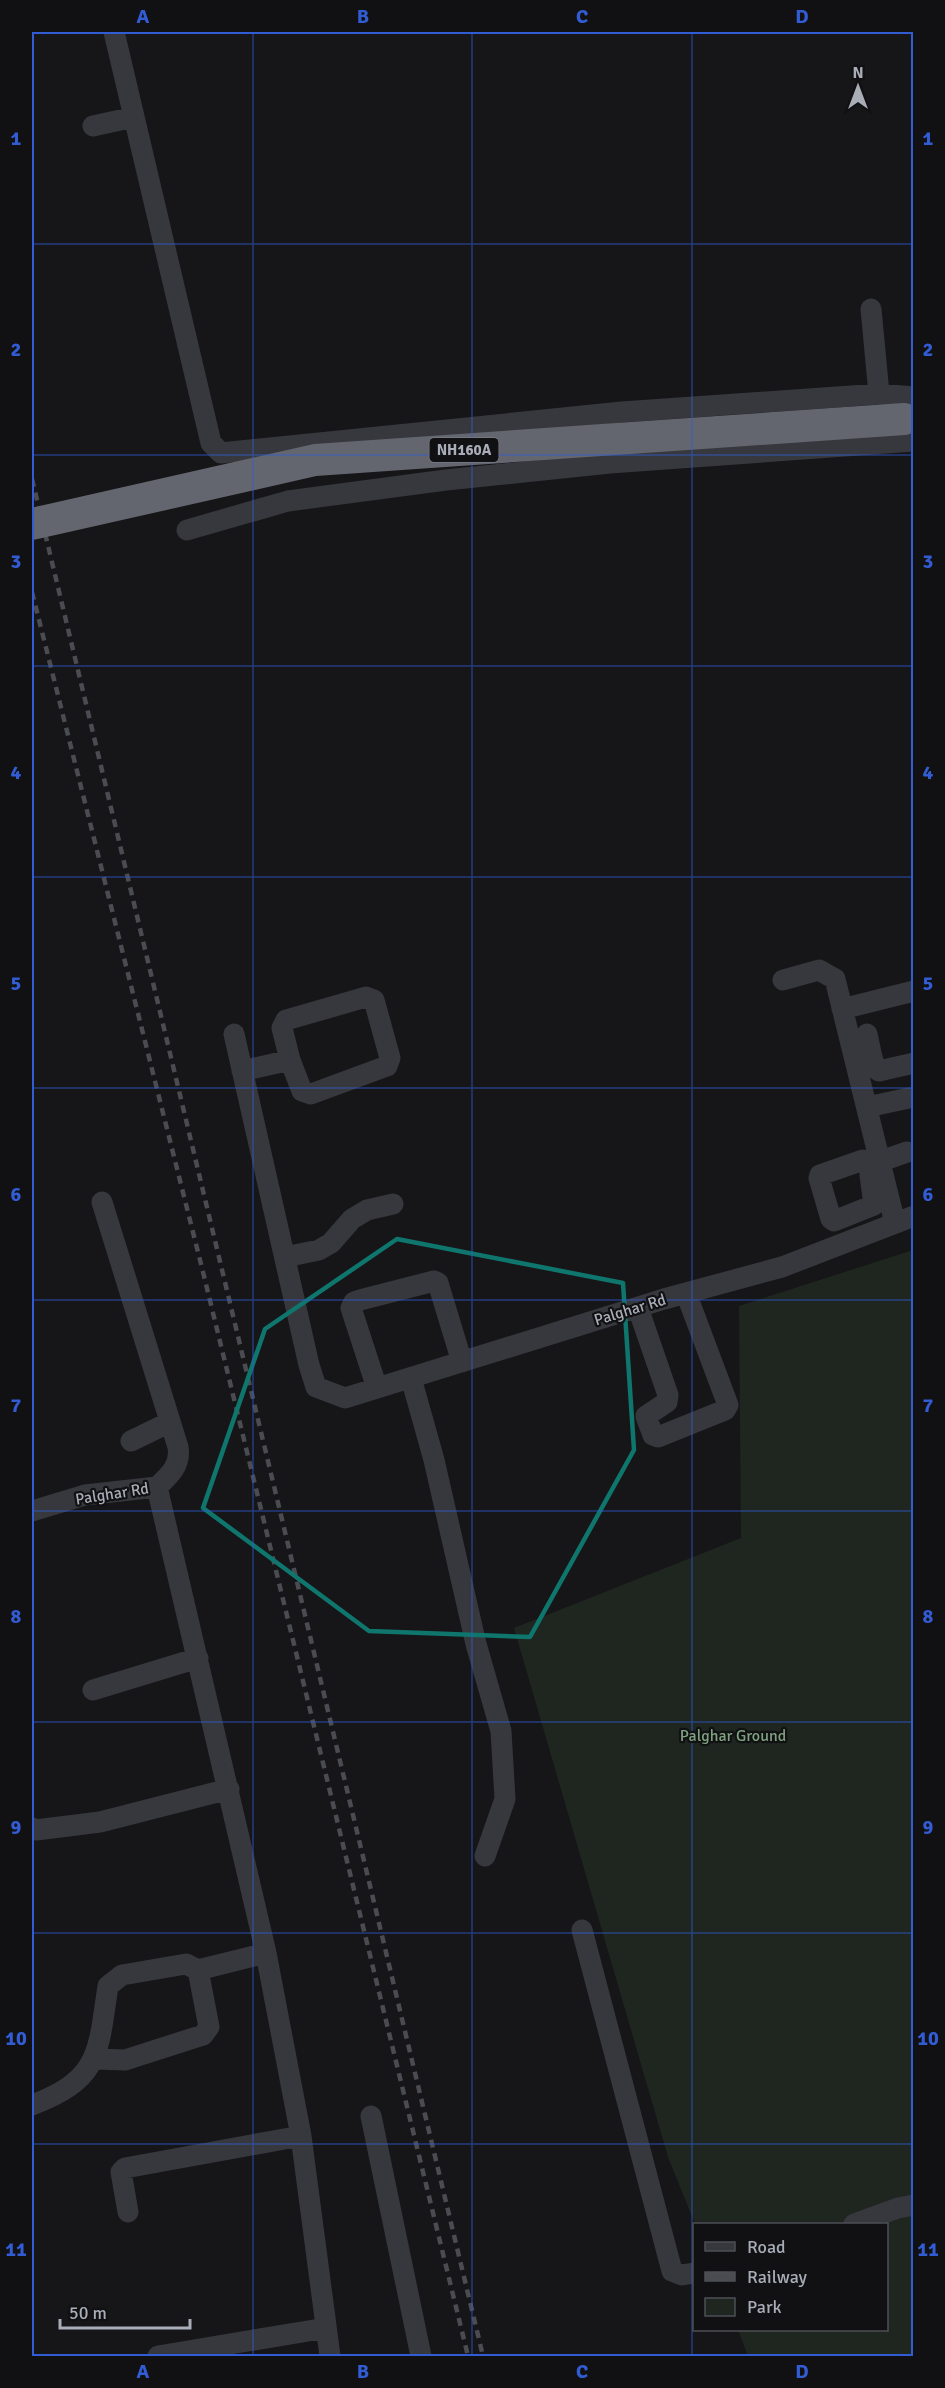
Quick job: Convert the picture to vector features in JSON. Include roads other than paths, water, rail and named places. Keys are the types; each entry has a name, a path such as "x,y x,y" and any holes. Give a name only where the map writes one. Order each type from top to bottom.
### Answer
{"highway":[{"name":"NH160A","path":"32,524 315,460 910,419"}],"street":[{"path":"114,32 211,442 221,453 622,412 879,394 910,419"},
{"path":"93,126 134,117"},
{"path":"871,309 879,394"},
{"path":"187,530 288,501 446,480 610,463 910,419"},
{"path":"783,980 819,970 828,973 835,979 842,1008 875,1068 879,1071 914,1063"},
{"path":"842,1008 914,991"},
{"path":"366,997 374,1000 390,1058 387,1066 311,1094 302,1091 290,1060 282,1028 286,1020 366,997"},
{"path":"234,1034 285,1257 319,1250 331,1243 352,1219 367,1210 393,1204"},
{"path":"864,1048 867,1107 874,1164 904,1220"},
{"path":"242,1071 290,1060"},
{"path":"867,1107 909,1098"},
{"path":"874,1164 907,1152"},
{"path":"102,1202 179,1455 174,1470 157,1487 266,1953 301,2136 330,2356"},
{"name":"Palghar Rd","path":"285,1257 316,1387 345,1398 686,1293 782,1267 904,1220"},
{"path":"377,1388 351,1308 354,1302 360,1300 434,1281 438,1283 462,1362"},
{"path":"638,1308 668,1395 667,1402 646,1416 653,1435 658,1437 725,1410 728,1404 686,1293"},
{"path":"411,1378 434,1460 476,1644 501,1731 505,1799 485,1856"},
{"path":"131,1441 170,1422"},
{"name":"Palghar Rd","path":"32,1511 85,1495 157,1487"},
{"path":"93,1690 198,1658"},
{"path":"32,1828 36,1830 100,1822 229,1789"},
{"path":"582,1930 672,2271 682,2275 693,2272"},
{"path":"32,2105 73,2084 91,2067 95,2059 108,1986 122,1975 186,1964 198,1970 266,1953"},
{"path":"95,2059 125,2060 203,2036 209,2027 198,1970"},
{"path":"371,2116 421,2356"},
{"path":"128,2212 121,2172 125,2168 301,2136"},
{"path":"857,2223 914,2205"},
{"path":"158,2356 326,2328"}],"railway":[{"path":"32,479 483,2356"},
{"path":"32,592 203,1272 468,2356"}],"park label":[{"name":"Palghar Ground","path":"733,1736"}]}
